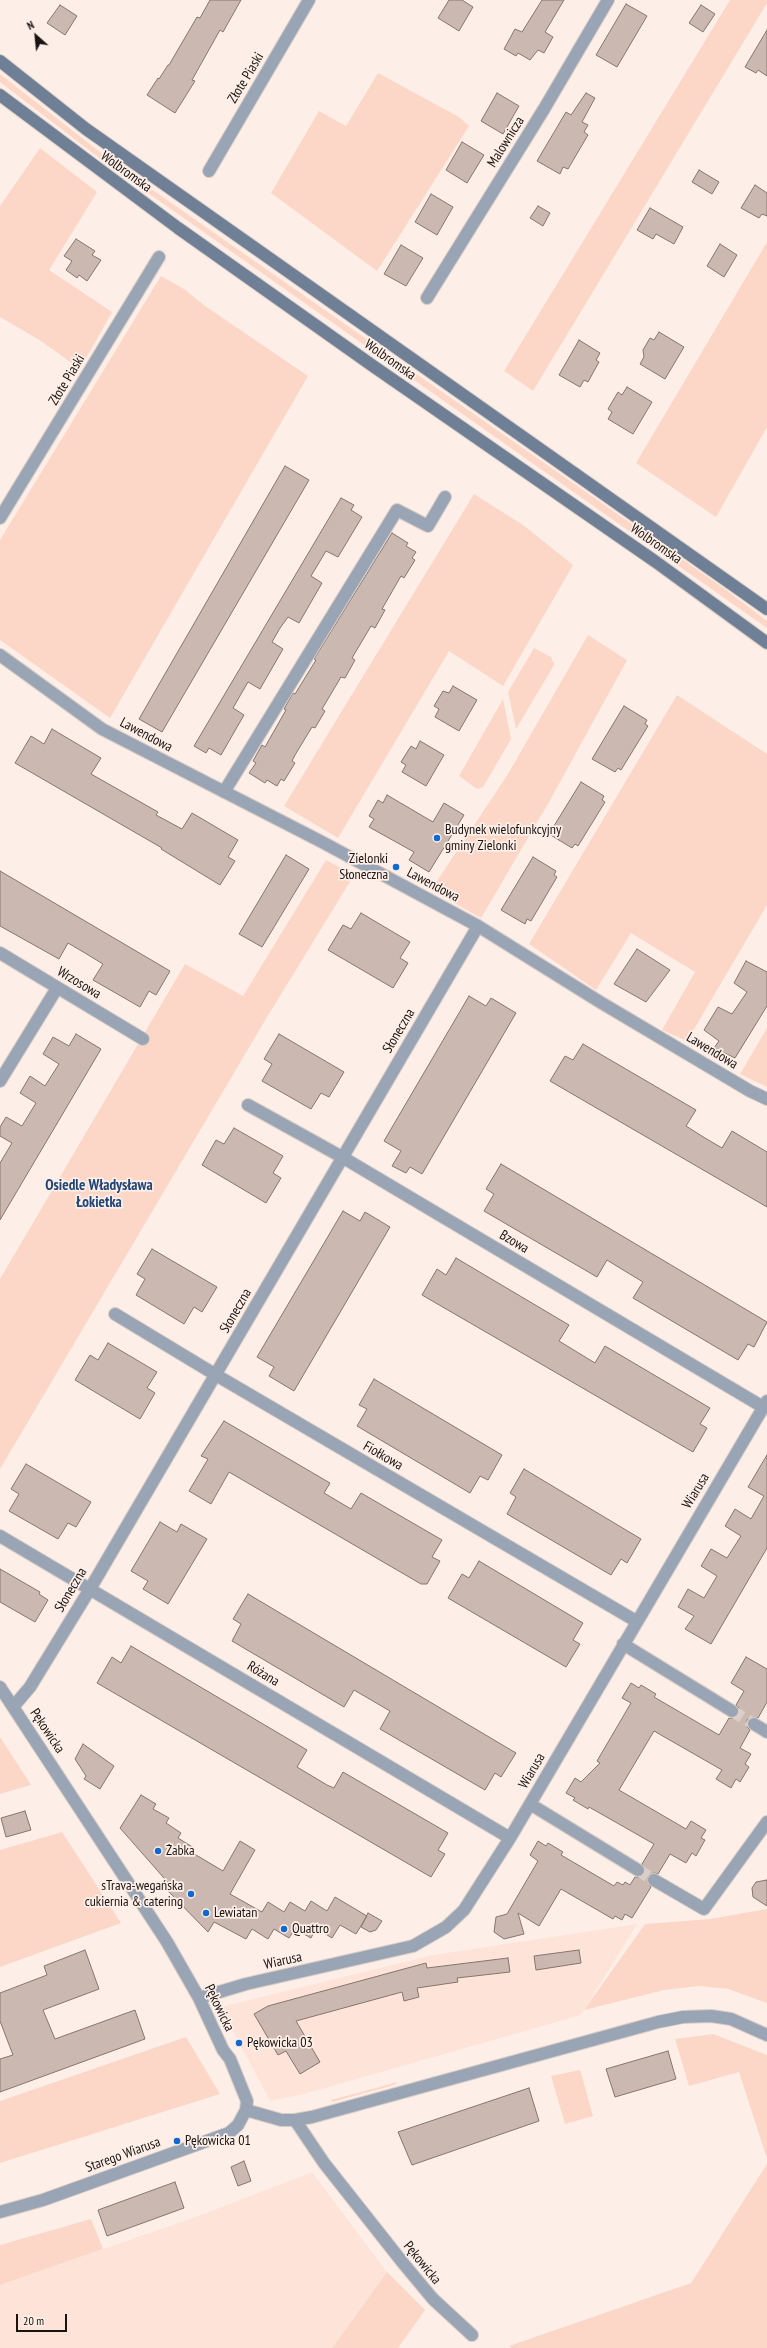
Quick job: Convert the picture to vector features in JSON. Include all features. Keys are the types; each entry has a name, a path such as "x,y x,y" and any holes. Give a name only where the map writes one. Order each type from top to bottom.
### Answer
{"main road":[{"name":"Wolbromska","path":"0,61 86,129 767,609"},
{"name":"Wolbromska","path":"0,95 184,233 656,562 767,643"}],"street":[{"name":"Złote Piaski","path":"208,170 309,0"},
{"name":"Malownicza","path":"427,298 544,109 608,0"},
{"name":"Złote Piaski","path":"0,518 159,258"},
{"path":"224,792 397,510 428,526 445,497"},
{"name":"Lawendowa","path":"0,655 102,729 322,842 478,926 600,1002 750,1091 767,1099"},
{"name":"Słoneczna","path":"13,1707 30,1687 90,1589 478,926"},
{"name":"Wrzosowa","path":"0,954 143,1039"},
{"path":"0,1081 58,988"},
{"name":"Bzowa","path":"248,1105 342,1157 765,1404"},
{"name":"Fiołkowa","path":"115,1314 216,1375 636,1621"},
{"name":"Wiarusa","path":"199,1998 246,1984 400,1950 424,1941 446,1927 464,1910 510,1838 636,1621 765,1404"},
{"name":"Różana","path":"0,1536 510,1838"},
{"path":"623,1644 732,1711"},
{"name":"Pękowicka","path":"0,1687 143,1904 199,1998 223,2050 230,2059 245,2090 248,2101 246,2110"},
{"path":"754,1724 767,1732"},
{"path":"530,1804 638,1870"},
{"path":"654,1880 704,1909 767,1822"},
{"path":"246,2110 281,2120 295,2120 683,2016 710,2016 731,2019 767,2035"},
{"name":"Starego Wiarusa","path":"0,2212 43,2200 229,2133 238,2125 246,2110"},
{"name":"Pękowicka","path":"295,2120 324,2164 403,2264 433,2299 472,2335"}],"shaded area":[{"path":"730,0 767,0 767,3 533,391 504,371"},
{"path":"378,73 459,117 469,126 377,271 271,193 319,111 346,126"},
{"path":"0,74 114,163 722,587 767,621 767,628 111,167 0,82"},
{"path":"40,148 97,192 49,270 112,312 80,369 41,341 0,317 0,206"},
{"path":"767,242 767,427 716,517 636,463"},
{"path":"161,276 184,289 205,306 308,376 110,718 0,640 0,540"},
{"path":"474,494 523,525 573,565 503,686 449,651 338,838 284,806"},
{"path":"588,635 627,660 549,802 481,918 431,890 508,774"},
{"path":"534,648 551,657 554,665 516,729 508,692"},
{"path":"677,695 767,754 767,905 687,1041 662,1030 695,972 631,933 596,990 529,944"},
{"path":"503,699 511,739 483,787 477,789 459,776"},
{"path":"326,860 354,875 264,1022 0,1469 0,1279 185,964 243,996"},
{"path":"767,1028 767,1087 740,1074"},
{"path":"0,1737 31,1785 0,1794"},
{"path":"62,1832 121,1923 0,1967 0,1850"},
{"path":"767,1909 767,2003 728,1989 699,1986 664,1990 584,2010 645,1924 710,1919"},
{"path":"637,1924 581,2015 304,2094 270,2101 220,2007 433,1955"},
{"path":"713,2034 767,2055 767,2159 739,2072 689,2086 675,2039"},
{"path":"186,2037 220,2094 0,2163 0,2101"},
{"path":"580,2070 593,2116 565,2124 551,2076"},
{"path":"398,2082 394,2085 332,2102 331,2100"},
{"path":"767,2164 767,2348 511,2348 509,2346 691,2283"},
{"path":"312,2172 387,2272 332,2348 0,2348 0,2285 201,2215"},
{"path":"91,2219 103,2249 0,2285 0,2245"},
{"path":"387,2272 425,2310 398,2348 332,2348"}],"building":[{"path":"210,0 241,0 223,32 220,30 192,80 195,81 175,113 147,95 169,65 197,17 200,18"},
{"path":"449,0 462,0 473,7 459,31 438,18"},
{"path":"542,0 564,0 545,32 553,37 544,53 538,50 530,60 518,53 516,56 504,49 515,29 522,32"},
{"path":"626,4 647,16 617,67 596,55"},
{"path":"60,5 77,16 65,35 47,23"},
{"path":"701,5 715,14 703,32 689,23"},
{"path":"767,30 767,76 758,70 756,73 745,67"},
{"path":"497,93 519,106 503,134 481,121"},
{"path":"586,93 595,98 582,122 588,125 584,132 588,135 568,169 563,167 560,174 537,161 566,112 571,115"},
{"path":"462,142 484,155 467,183 446,170"},
{"path":"699,170 719,182 712,194 692,182"},
{"path":"755,185 767,193 767,216 762,214 759,218 741,208"},
{"path":"431,194 453,207 437,235 415,222"},
{"path":"538,206 550,213 543,226 530,218"},
{"path":"650,208 683,227 674,244 656,234 653,239 637,230"},
{"path":"76,239 95,251 92,255 101,260 87,281 79,275 77,278 66,270 72,261 64,256"},
{"path":"720,244 737,255 724,277 707,266"},
{"path":"401,245 423,258 406,286 384,274"},
{"path":"659,332 684,347 665,379 640,364 644,357 643,350 650,338 654,340"},
{"path":"579,340 600,353 596,360 599,362 588,382 584,380 580,387 559,375"},
{"path":"627,387 652,402 633,434 608,419 612,412 608,409 618,392 622,395"},
{"path":"285,466 309,480 162,732 139,719"},
{"path":"341,498 354,505 351,510 362,517 338,557 326,551 311,576 322,583 299,623 288,617 280,628 272,642 283,649 260,689 248,682 233,708 244,715 221,755 209,748 206,753 194,746"},
{"path":"392,533 408,543 406,546 416,552 412,558 415,560 404,578 401,576 382,609 385,610 375,628 371,626 352,658 355,660 345,678 341,677 322,709 325,711 315,728 312,727 295,755 292,761 295,763 284,781 281,779 277,786 267,780 265,783 249,773 256,763 253,761 262,745 265,747 286,710 284,709 293,693 295,694 316,660 314,659"},
{"path":"453,686 477,700 459,731 435,717 439,709 434,706 443,691 449,693"},
{"path":"624,706 647,720 645,724 648,726 621,770 618,768 615,772 592,759"},
{"path":"52,729 101,758 91,774 158,812 156,815 182,829 192,813 238,840 228,857 235,861 220,885 161,849 162,848 15,763 31,736 44,744"},
{"path":"420,741 444,755 426,786 402,772 406,765 401,762 411,746 416,749"},
{"path":"581,782 604,796 602,800 605,802 578,846 575,844 572,848 549,834"},
{"path":"387,795 433,822 444,803 464,815 429,872 409,860 414,852 369,827 374,819 369,816 378,800 383,803"},
{"path":"286,855 309,869 262,947 239,934"},
{"path":"533,857 556,871 554,875 557,877 531,921 527,919 525,924 501,910"},
{"path":"0,871 170,971 156,995 149,991 140,1007 93,980 103,964 68,943 59,959 0,926"},
{"path":"361,913 410,942 400,958 408,963 393,988 328,950 343,925 351,929"},
{"path":"637,949 670,970 646,1002 614,984"},
{"path":"746,961 767,972 767,1006 735,1058 714,1048 719,1041 704,1030 718,1007 732,1014 747,992 734,983"},
{"path":"469,996 486,1006 491,998 516,1013 422,1174 410,1167 406,1173 392,1166 401,1151 384,1141"},
{"path":"76,1034 101,1049 0,1220 0,1163 12,1143 0,1136 0,1127 6,1117 22,1126 36,1103 20,1093 30,1076 45,1086 59,1064 43,1054 53,1037 69,1046"},
{"path":"279,1034 344,1072 329,1097 321,1093 311,1109 262,1081 272,1064 264,1059"},
{"path":"583,1044 696,1110 686,1126 722,1148 732,1131 767,1152 767,1207 550,1081 565,1056 573,1060"},
{"path":"234,1128 283,1156 273,1173 281,1178 266,1203 202,1165 216,1140 224,1144"},
{"path":"501,1164 767,1322 754,1347 748,1344 738,1360 633,1298 643,1282 607,1260 597,1277 484,1211 494,1194 486,1189"},
{"path":"343,1211 360,1221 365,1212 390,1227 294,1391 269,1376 274,1367 257,1357"},
{"path":"152,1249 217,1287 202,1312 194,1307 184,1324 136,1295 145,1279 137,1274"},
{"path":"456,1258 569,1325 559,1341 595,1363 605,1346 710,1408 700,1424 707,1428 693,1452 422,1295 437,1269 446,1275"},
{"path":"108,1343 157,1372 147,1388 155,1393 140,1419 75,1380 90,1355 98,1360"},
{"path":"374,1379 502,1455 488,1480 480,1476 470,1493 357,1426 367,1409 359,1405"},
{"path":"224,1421 330,1483 324,1493 351,1509 361,1493 442,1540 432,1557 440,1561 427,1584 421,1584 229,1472 211,1504 189,1491 208,1459 201,1456"},
{"path":"767,1455 767,1548 711,1644 685,1629 694,1616 678,1607 688,1589 704,1598 717,1576 701,1566 711,1549 727,1558 741,1536 725,1526 735,1509 751,1519 764,1496 748,1487"},
{"path":"26,1464 91,1502 76,1527 68,1523 58,1539 9,1511 19,1494 11,1489"},
{"path":"524,1469 641,1539 627,1563 621,1559 611,1575 507,1514 516,1497 510,1493"},
{"path":"160,1522 177,1532 181,1524 207,1539 168,1604 143,1589 148,1581 131,1571"},
{"path":"479,1561 583,1623 573,1640 580,1644 566,1667 448,1598 462,1574 469,1578"},
{"path":"0,1569 40,1592 39,1594 48,1600 35,1622 0,1602"},
{"path":"248,1594 516,1753 501,1777 495,1773 485,1790 380,1729 390,1711 354,1690 344,1707 232,1641 241,1624 233,1619"},
{"path":"131,1646 307,1750 297,1767 327,1785 334,1788 343,1772 448,1833 438,1850 445,1854 431,1877 97,1683 112,1657 121,1663"},
{"path":"746,1657 767,1669 767,1702 758,1718 751,1717 747,1720 747,1727 750,1730 740,1748 751,1754 745,1764 749,1767 740,1782 736,1779 731,1788 716,1779 722,1770 654,1731 619,1790 686,1829 691,1821 706,1830 701,1838 705,1840 696,1856 692,1853 686,1863 670,1854 658,1874 654,1873 648,1876 647,1880 651,1887 632,1918 625,1914 622,1920 615,1916 613,1919 561,1889 539,1926 518,1913 524,1934 504,1939 494,1932 496,1917 507,1914 538,1861 530,1855 538,1841 546,1846 548,1843 563,1852 561,1855 614,1886 617,1882 623,1885 625,1882 630,1885 635,1877 641,1877 644,1874 645,1870 642,1864 654,1844 589,1807 588,1809 573,1800 575,1798 566,1793 575,1778 581,1782 600,1763 597,1761 631,1703 622,1698 631,1683 639,1688 641,1685 656,1694 654,1697 719,1735 729,1718 735,1718 739,1715 739,1708 736,1705 744,1691 731,1683"},
{"path":"83,1744 114,1766 100,1789 84,1779 86,1776 75,1759"},
{"path":"141,1795 156,1804 153,1809 169,1818 166,1823 181,1833 178,1838 194,1848 191,1852 223,1871 240,1841 255,1850 230,1894 262,1912 268,1902 284,1912 290,1902 305,1911 311,1901 327,1911 335,1897 367,1916 356,1934 340,1925 332,1938 316,1928 311,1938 295,1929 289,1938 274,1929 268,1939 252,1929 246,1939 214,1922 208,1932 168,1891 171,1886 120,1828"},
{"path":"25,1811 31,1830 6,1837 1,1818"},
{"path":"767,1880 767,1906 753,1897 752,1888 756,1882"},
{"path":"368,1913 382,1921 376,1930 370,1932 361,1927"},
{"path":"85,1950 99,1989 43,2010 55,2039 135,2010 145,2039 0,2092 0,2059 13,2055 0,2021 0,1993 47,1975 44,1966"},
{"path":"579,1950 581,1963 536,1970 534,1956"},
{"path":"508,1958 510,1972 457,1978 458,1982 417,1988 419,1997 404,2001 402,1992 296,2021 320,2062 300,2074 286,2051 278,2055 254,2014 268,2006 426,1963 427,1968"},
{"path":"668,2051 676,2079 615,2097 606,2069"},
{"path":"529,2088 539,2121 412,2165 398,2132"},
{"path":"244,2161 251,2181 238,2186 231,2167"},
{"path":"175,2182 184,2208 107,2236 98,2210"}],"tunnel":[{"path":"732,1711 754,1724"},
{"path":"638,1870 654,1880"}],"place":[{"name":"Budynek wielofunkcyjny gminy Zielonki","path":"437,838"},
{"name":"Zielonki Słoneczna","path":"396,867"},
{"name":"Żabka","path":"158,1851"},
{"name":"sTrava-wegańska cukiernia & catering","path":"191,1894"},
{"name":"Lewiatan","path":"206,1913"},
{"name":"Quattro","path":"284,1929"},
{"name":"Pękowicka 03","path":"239,2043"},
{"name":"Pękowicka 01","path":"177,2141"}],"district":[{"name":"Osiedle Władysława Łokietka","path":"99,1194"}]}
